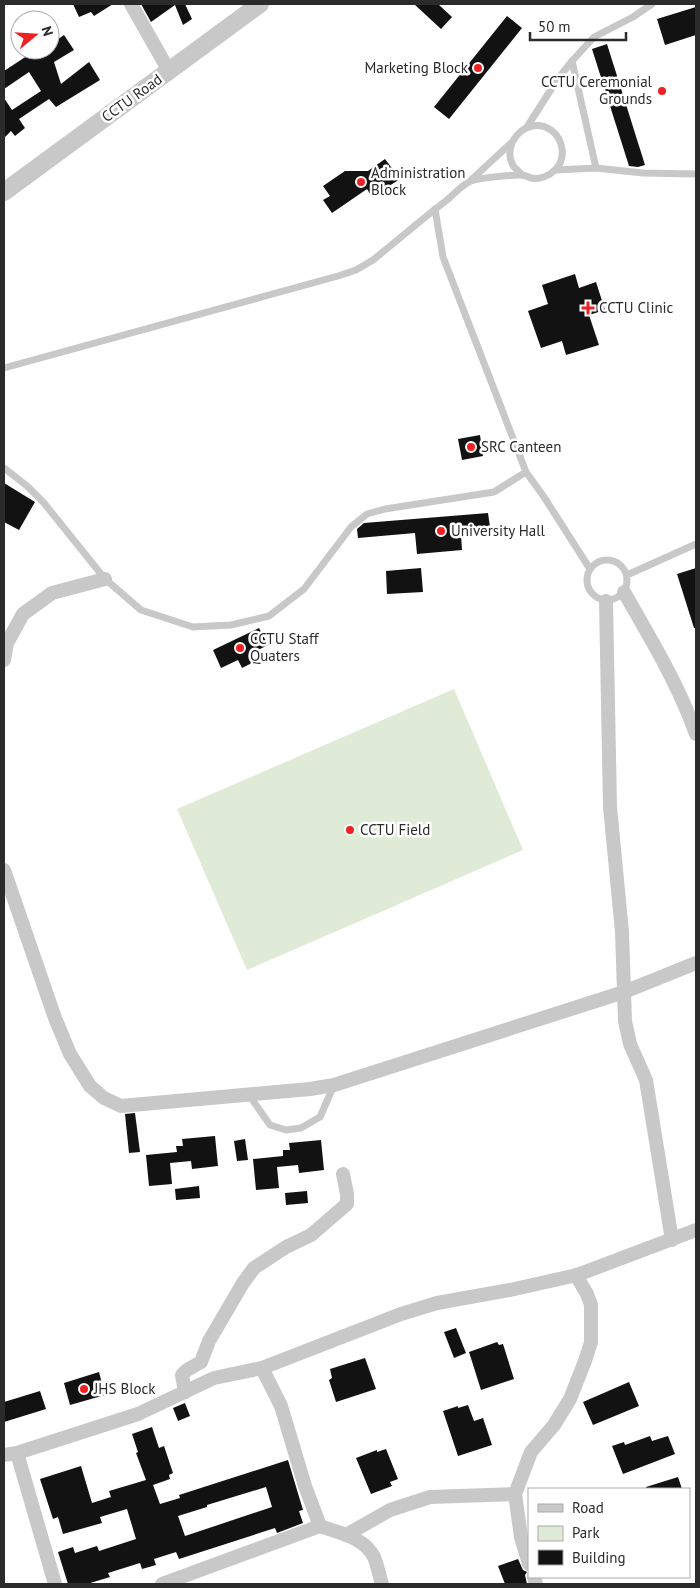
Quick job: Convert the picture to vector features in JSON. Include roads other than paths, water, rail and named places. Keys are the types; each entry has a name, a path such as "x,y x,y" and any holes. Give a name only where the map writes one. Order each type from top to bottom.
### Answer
{"street":[{"path":"131,4 169,70"},
{"name":"CCTU Road","path":"4,192 260,4"},
{"path":"4,660 7,643 23,614 52,593 105,579"},
{"path":"624,592 674,680 696,734"},
{"path":"606,601 610,807 621,918 625,1021 630,1044 646,1080 672,1240"},
{"path":"4,870 55,1018 70,1054 90,1086 104,1098 121,1106 310,1089 334,1085 624,992 696,963"},
{"path":"185,1392 182,1375 201,1362 209,1340 242,1284 254,1268 286,1247 311,1235 347,1204 343,1174"},
{"path":"55,1584 11,1454 138,1414 214,1378 262,1368 401,1314 437,1303 510,1290 576,1275 696,1230"},
{"path":"528,1561 521,1537 515,1494 531,1452 554,1424 570,1399 591,1342 591,1305 576,1275"},
{"path":"262,1368 280,1406 305,1486 320,1526"},
{"path":"346,1535 390,1510 430,1497 515,1494"},
{"path":"162,1584 320,1526 358,1540 368,1547 374,1558 382,1584"}],"lane":[{"path":"527,127 557,80 594,37 633,17 652,4"},
{"path":"572,61 596,168"},
{"path":"4,368 356,270 373,260 470,181 511,143 517,133 527,127 538,125 550,129 558,137 562,148 561,160 556,170 546,177 534,178 522,175 470,181"},
{"path":"511,143 510,155 512,161 522,175"},
{"path":"556,170 596,168 643,173 696,174"},
{"path":"436,209 443,257 526,472 590,569"},
{"path":"4,468 27,486 44,503 105,579 141,610 193,627 231,625 269,616 304,590 351,527 367,514 385,508 494,492 526,472"},
{"path":"627,575 696,544"},
{"path":"602,560 618,562 624,568 627,575 628,581 624,592 613,600 606,601 593,595 588,589 586,582 590,569 595,563 602,560"},
{"path":"249,1094 270,1124 286,1130 301,1128 320,1117 334,1085"}],"place":[{"name":"Marketing Block","path":"478,68"},
{"name":"CCTU Ceremonial Grounds","path":"662,91"},
{"name":"Administration Block","path":"361,182"},
{"name":"CCTU Clinic","path":"588,308"},
{"name":"SRC Canteen","path":"471,447"},
{"name":"University Hall","path":"441,531"},
{"name":"CCTU Staff Quaters","path":"240,648"},
{"name":"CCTU Field","path":"350,830"},
{"name":"JHS Block","path":"84,1389"}]}
